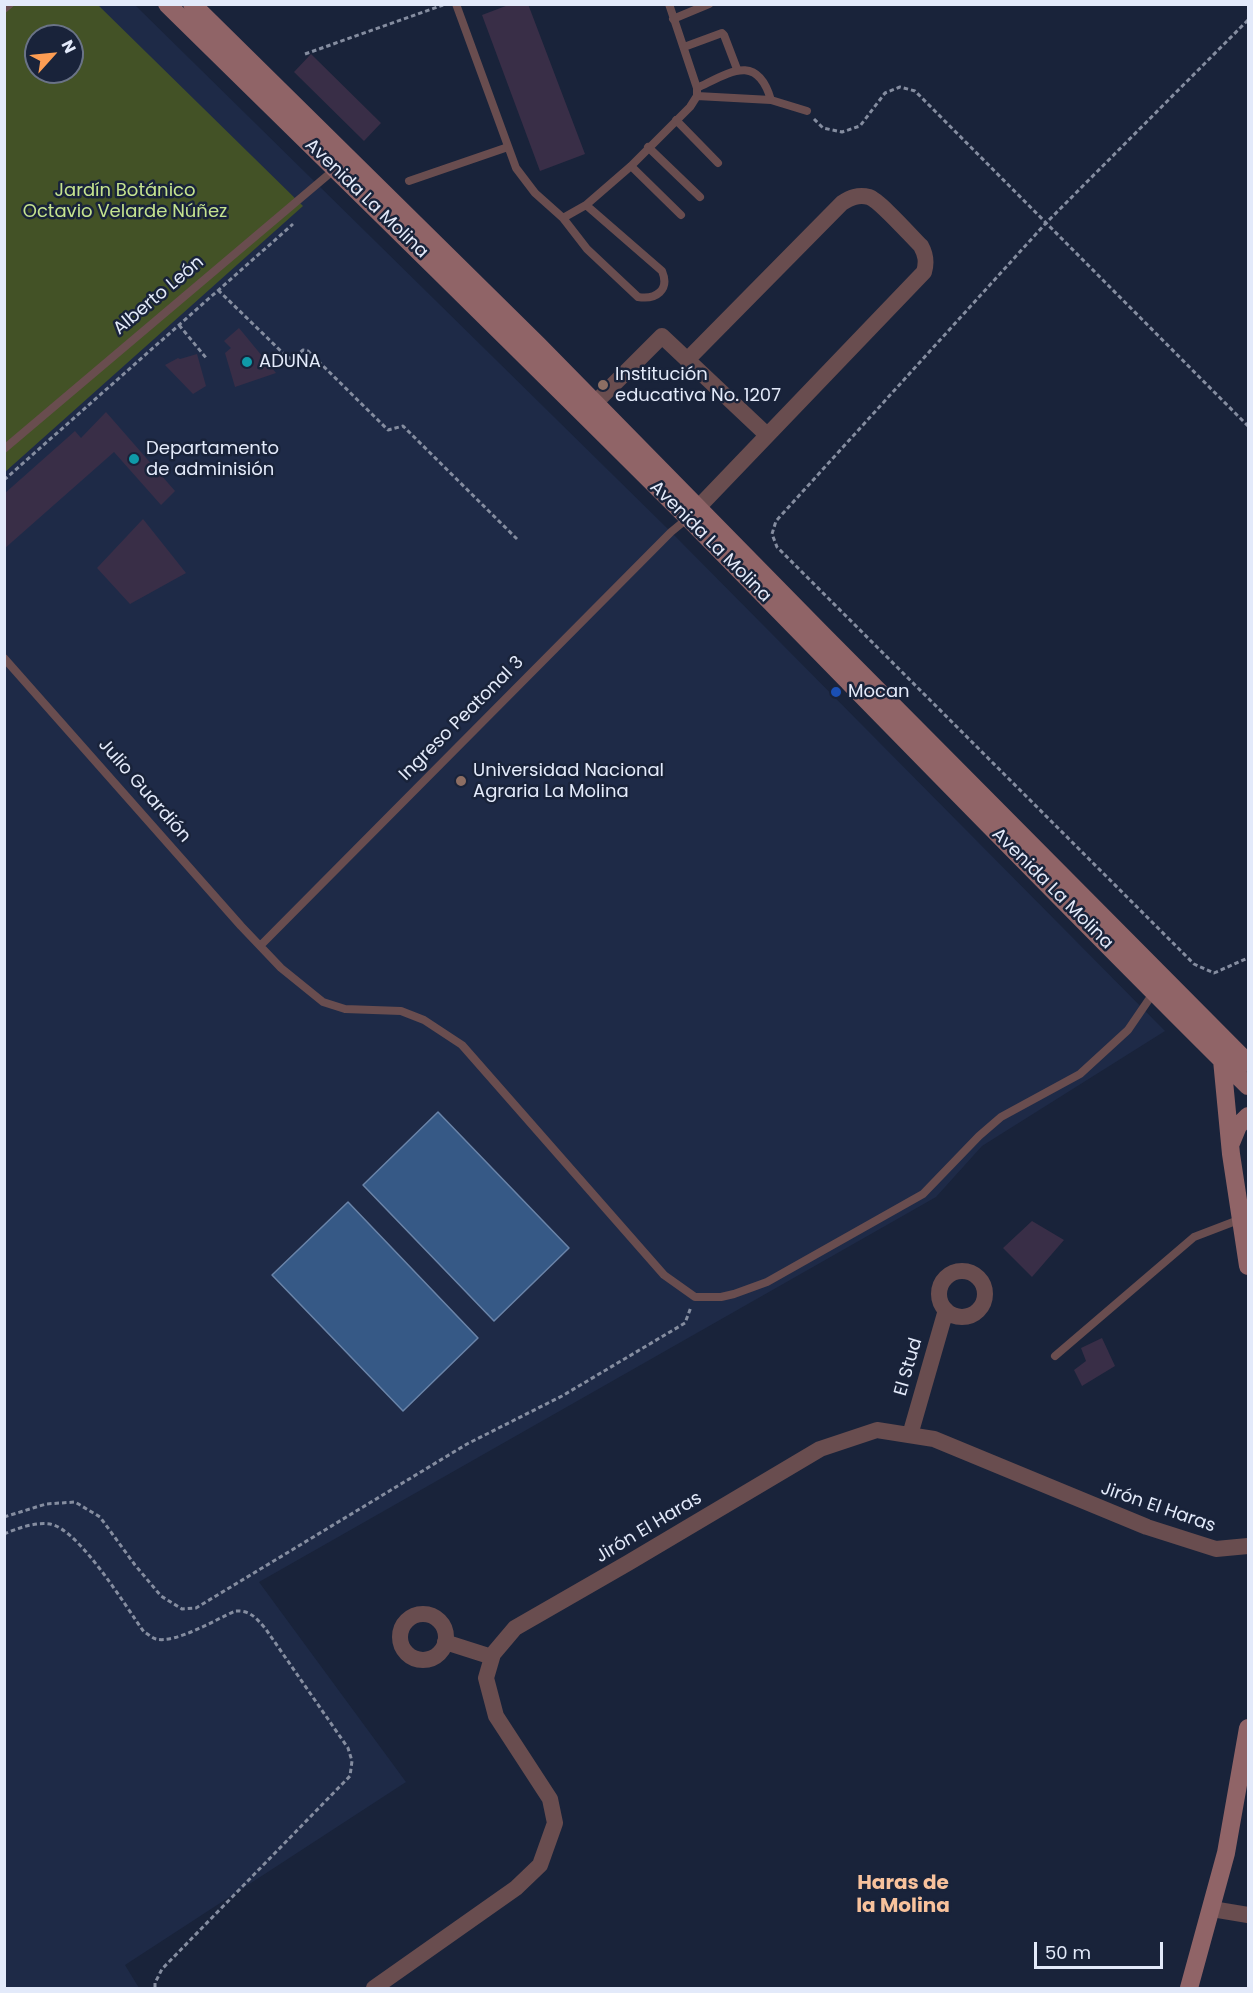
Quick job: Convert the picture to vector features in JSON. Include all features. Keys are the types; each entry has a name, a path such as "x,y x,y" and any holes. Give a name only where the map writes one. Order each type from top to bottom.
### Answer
{"main road":[{"name":"Avenida La Molina","path":"167,4 335,168 589,409"},
{"name":"Avenida La Molina","path":"192,4 589,409 1236,1059 1248,1086"},
{"name":"Avenida La Molina","path":"693,513 1154,992 1236,1059"},
{"path":"1236,1059 1231,1154 1248,1266"},
{"path":"1231,1154 1233,1135 1248,1116"},
{"path":"1189,1989 1212,1909 1235,1809 1248,1728"}],"street":[{"path":"687,360 842,203 850,198 860,196 873,199 921,246 926,258 924,272 693,513"},
{"path":"589,409 662,336 767,435"},
{"name":"El Stud","path":"910,1435 946,1310"},
{"name":"Jirón El Haras","path":"374,1989 516,1888 540,1865 555,1823 550,1799 496,1716 486,1678 492,1657 514,1628 820,1449 877,1430 934,1439 1147,1527 1216,1548 1248,1546"},
{"path":"445,1642 492,1657"},
{"path":"1212,1909 1248,1915"}],"lane":[{"path":"4,9 10,4"},
{"path":"456,4 516,168 523,178 563,218 587,249 638,297 649,299 661,291 665,278 663,271 586,205"},
{"path":"669,4 697,92"},
{"path":"673,19 709,4"},
{"path":"684,47 722,33 737,69"},
{"path":"563,218 586,205 631,165 690,106 697,92 737,69 749,70 759,75 766,84 771,100"},
{"path":"697,92 771,100 807,111"},
{"path":"676,120 718,163"},
{"path":"409,180 508,147"},
{"path":"648,147 700,197"},
{"path":"631,165 681,215"},
{"name":"Alberto León","path":"4,449 335,168"},
{"name":"Ingreso Peatonal 3","path":"261,945 646,557 693,513"},
{"name":"Julio Guardión","path":"4,658 241,926 281,968 323,1002 345,1009 401,1011 424,1020 462,1045 664,1275 695,1297"},
{"path":"695,1297 721,1297 767,1282 923,1194 979,1136 1001,1117 1080,1074 1128,1030 1154,992"},
{"path":"1055,1356 1194,1237 1242,1220"}],"path":[{"path":"305,54 445,4"},
{"path":"1248,20 1046,223 776,520 772,534 777,547 1194,964 1214,973 1248,958"},
{"path":"807,111 823,128 842,132 860,126 885,93 900,87 915,91 1248,426"},
{"path":"4,480 293,224"},
{"path":"218,291 288,357 292,359 303,350 308,351 388,430 403,426 517,538"},
{"path":"179,325 207,359"},
{"path":"4,1517 46,1504 75,1502 100,1517 161,1596 182,1609 196,1608 467,1444 562,1396 685,1323 695,1297"},
{"path":"4,1534 32,1524 51,1524 70,1535 89,1556 144,1632 155,1639 168,1640 186,1635 236,1611 243,1610 253,1615 265,1628 348,1748 352,1761 350,1776 162,1968 155,1983 156,1989"}],"shaded area":[{"name":"Universidad Nacional Agraria La Molina","path":"5,5 135,5 671,532 1165,1031 982,1146 936,1197 259,1582 406,1782 125,1965 139,1988 5,1988"},
{"path":"438,1112 569,1248 494,1321 363,1185"},
{"path":"348,1202 478,1338 403,1411 272,1275"}],"green space":[{"name":"Jardín Botánico Octavio Velarde Núñez","path":"5,5 98,5 303,206 5,472"}],"building":[{"path":"511,4 528,4 585,154 540,171 482,15"},
{"path":"311,54 381,123 364,141 294,72"},
{"name":"ADUNA","path":"239,328 276,373 235,387 225,353 231,348 224,341"},
{"path":"197,354 206,386 193,394 165,365 178,358"},
{"path":"106,412 175,491 161,505 114,452 4,549 4,494 75,431 81,438"},
{"path":"143,519 186,573 130,604 97,568"},
{"path":"1032,1221 1064,1240 1032,1277 1003,1248"},
{"path":"1102,1338 1115,1366 1082,1386 1074,1370 1086,1361 1081,1348"}],"place":[{"name":"ADUNA","path":"247,362"},
{"name":"Institución educativa No. 1207","path":"603,385"},
{"name":"Departamento de adminisión","path":"134,459"},
{"name":"Mocan","path":"836,692"},
{"name":"Universidad Nacional Agraria La Molina","path":"461,781"}],"district":[{"name":"Haras de la Molina","path":"903,1896"}]}
